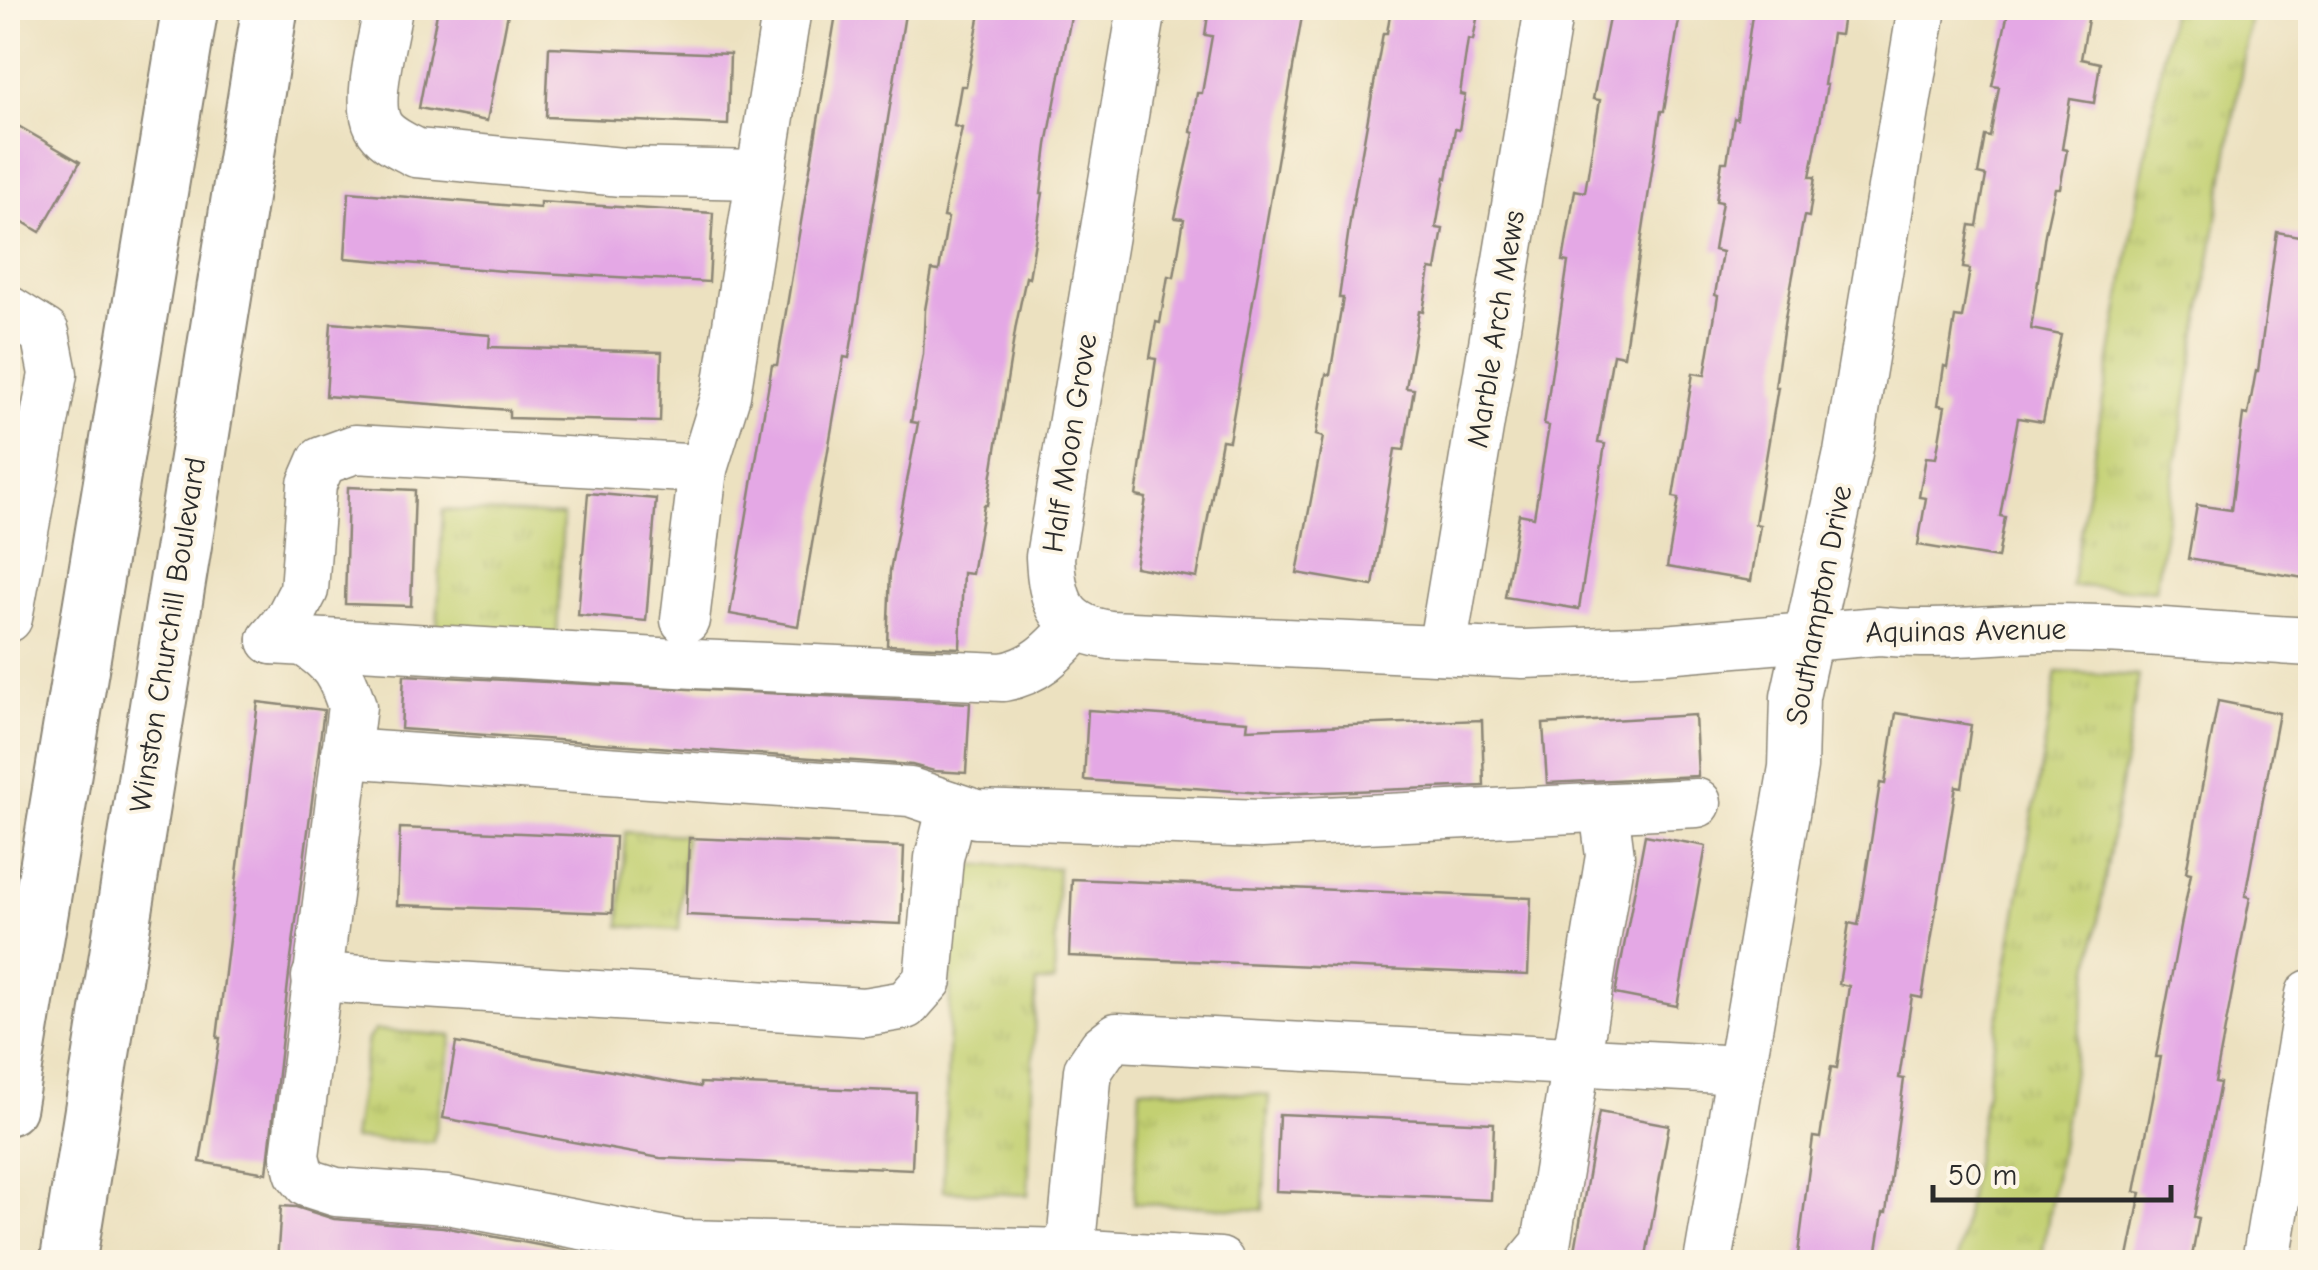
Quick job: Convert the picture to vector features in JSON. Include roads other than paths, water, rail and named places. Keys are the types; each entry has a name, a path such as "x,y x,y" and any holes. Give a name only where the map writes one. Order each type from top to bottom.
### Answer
{"main road":[{"path":"8,1107 190,8"},
{"name":"Winston Churchill Boulevard","path":"68,1262 270,8"}],"street":[{"path":"388,8 373,100 377,124 387,136 416,153 622,172 759,175"},
{"path":"685,620 703,469 726,395 786,8"},
{"name":"Half Moon Grove","path":"1077,626 1057,602 1050,557 1142,8"},
{"name":"Marble Arch Mews","path":"1442,650 1549,8"},
{"name":"Southampton Drive","path":"1708,1262 1793,767 1795,697 1848,454 1922,8"},
{"path":"8,310 45,333 54,374 8,618"},
{"path":"703,469 355,449 322,461 312,484 304,590 289,620 272,640 1002,677 1044,661 1077,626 1110,635 1442,650"},
{"name":"Aquinas Avenue","path":"1442,650 1523,654 1646,650 1879,631 1914,635 2051,628 2310,642"},
{"path":"306,644 330,659 343,678 352,706 295,1156 308,1183 336,1192 448,1200 682,1244 968,1257 1070,1253 1220,1262"},
{"path":"345,754 910,792 976,814 1262,824 1697,803"},
{"path":"316,976 864,1012 906,1005 928,980 939,858 952,806"},
{"path":"1531,1262 1546,1244 1610,856 1604,809"},
{"path":"2281,1254 2308,1024"},
{"path":"1070,1253 1088,1070 1116,1037 1741,1070"}]}
